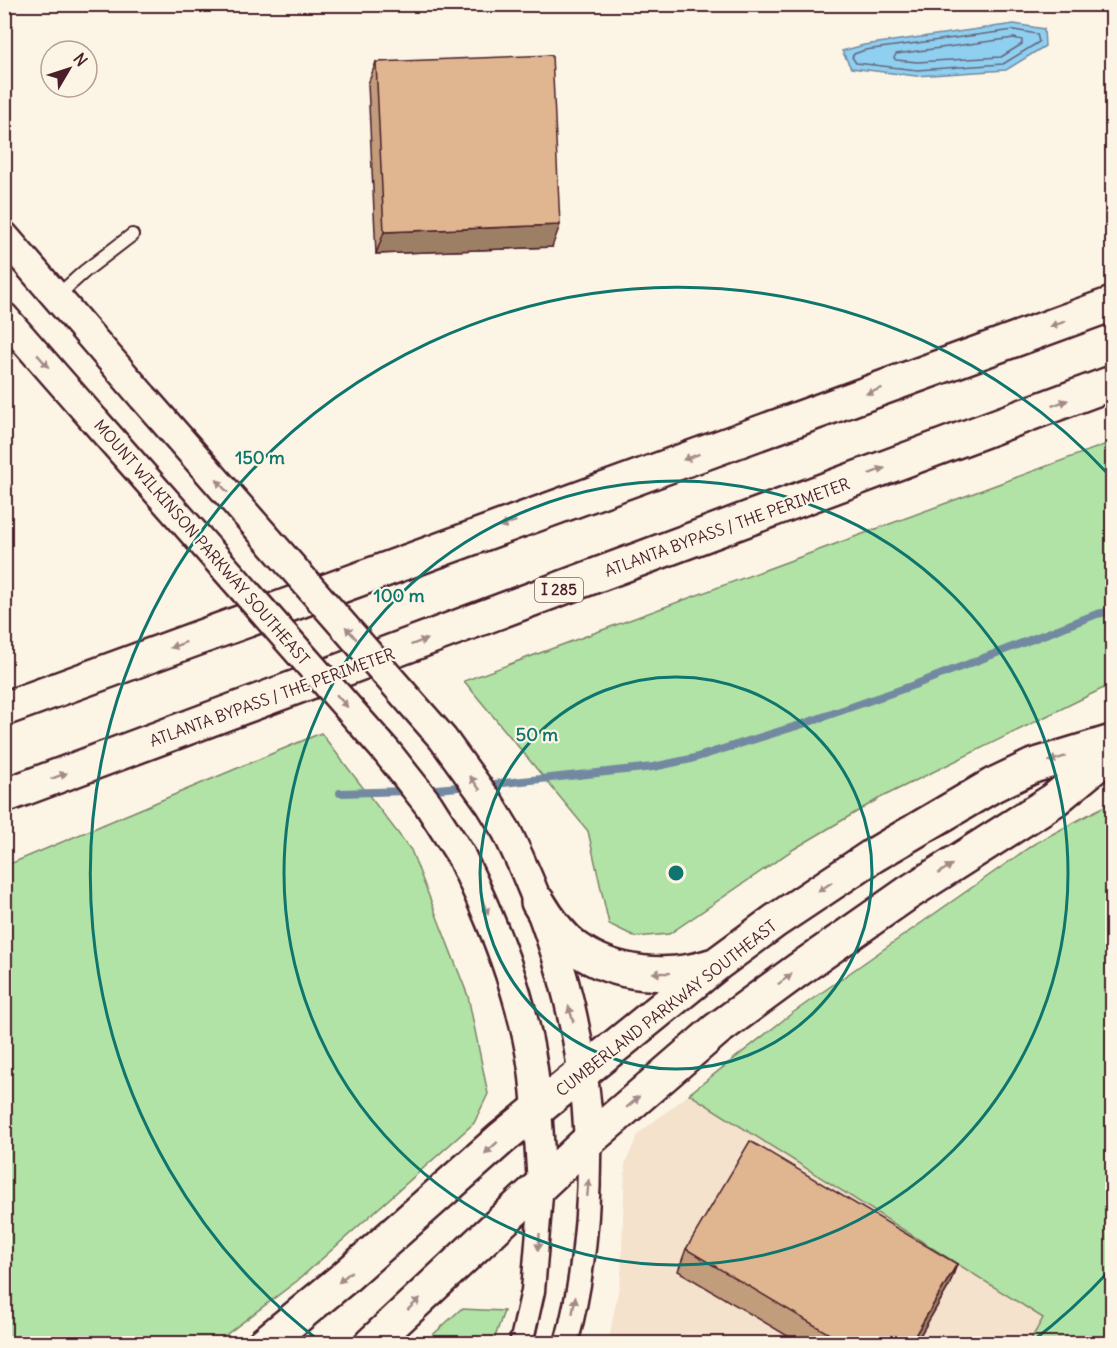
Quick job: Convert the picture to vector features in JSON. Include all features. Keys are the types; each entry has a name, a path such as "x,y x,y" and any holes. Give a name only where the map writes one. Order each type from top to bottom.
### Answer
{"main road":[{"path":"4,709 1113,304"},
{"name":"ATLANTA BYPASS / THE PERIMETER","path":"4,796 1113,384"},
{"name":"CUMBERLAND PARKWAY SOUTHEAST","path":"264,1344 343,1279 502,1138 584,1071 718,963 824,887 953,807 1033,766 1113,742"},
{"path":"371,1344 589,1140 716,1030 908,893 1054,800 1113,752"},
{"path":"538,902 549,921 576,948 597,960 618,968 668,973 690,971 718,963"}],"street":[{"path":"4,236 433,727 490,804 507,832 524,866 557,960 576,1029 584,1071 589,1177 581,1267 566,1344"},
{"name":"MOUNT WILKINSON PARKWAY SOUTHEAST","path":"4,317 387,752 428,804 460,854 494,927 510,975 533,1070 542,1183 533,1292 521,1344"}],"lane":[{"path":"56,297 85,271 132,235"}],"shaded area":[{"path":"689,1094 1044,1319 1029,1343 608,1344 621,1276 625,1164 638,1134"}],"green space":[{"path":"1112,442 1112,684 880,798 794,849 669,934 636,937 609,924 588,831 464,681"},
{"path":"321,733 411,850 468,996 488,1094 474,1123 297,1281 215,1343 5,1343 5,866"},
{"path":"1112,802 1112,1343 1029,1343 1043,1318 689,1094 791,1014 1034,844"},
{"path":"461,1309 504,1311 493,1343 424,1343"}],"water":[{"path":"1014,24 1044,29 1045,46 1006,70 916,76 851,68 842,51 864,45"}],"building":[{"path":"552,55 560,225 384,232 376,62"},
{"path":"750,1141 957,1264 910,1344 846,1344 686,1249"}],"waterway":[{"path":"485,785 653,767 691,759 803,724 914,685 1097,614 1112,611"},
{"path":"425,790 470,786"},
{"path":"340,793 407,791"}]}
